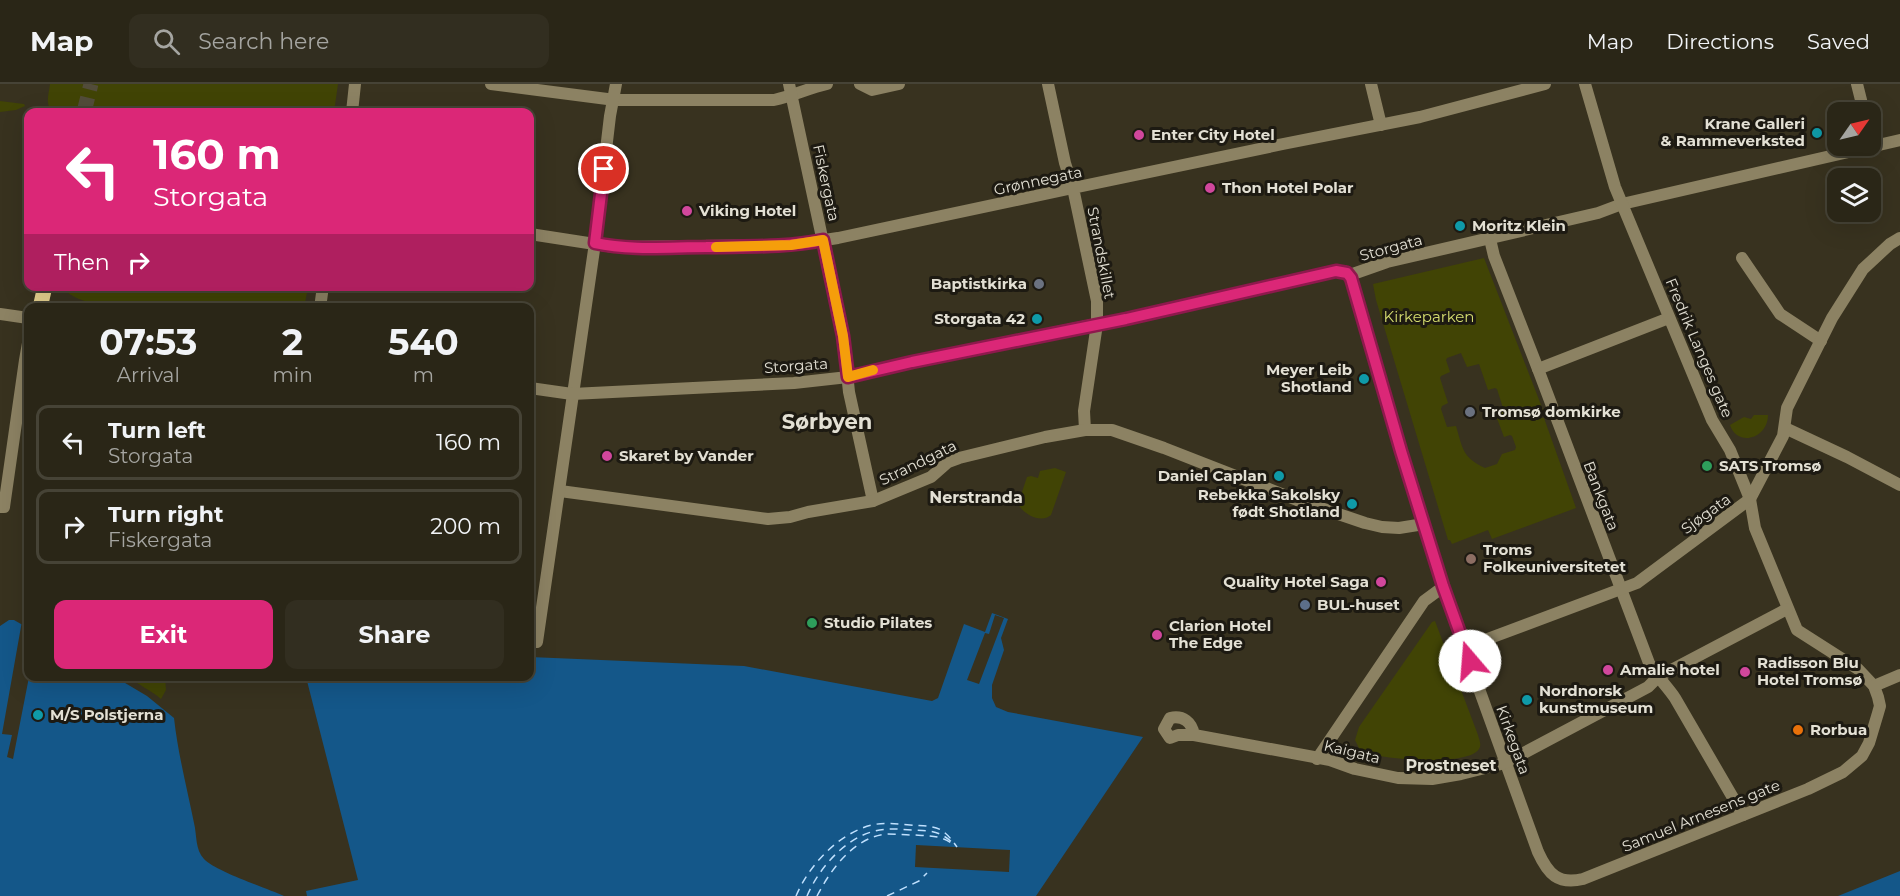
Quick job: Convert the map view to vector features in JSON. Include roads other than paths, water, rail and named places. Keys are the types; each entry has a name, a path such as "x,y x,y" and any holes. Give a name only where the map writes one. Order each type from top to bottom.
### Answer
{"street":[{"path":"352,108 355,84"},
{"path":"491,84 615,100 774,100 791,90 828,84"},
{"path":"537,642 616,84"},
{"path":"860,84 872,90 899,84"},
{"name":"Strandskillet","path":"1048,84 1097,301 1097,324 1084,411 1085,430"},
{"path":"1371,84 1381,125"},
{"name":"Grønnegata","path":"534,235 614,247 791,245 837,238 1381,125 1437,113 1545,84"},
{"name":"Fredrik Langes gate","path":"1585,84 1612,180 1712,420 1730,450 1750,499 1755,528 1797,630 1858,669 1874,686"},
{"path":"1857,84 1862,102"},
{"name":"Fiskergata","path":"791,90 843,336 849,392 873,501"},
{"name":"Storgata","path":"1881,142 1900,140"},
{"name":"Storgata","path":"534,389 572,394 848,377 901,364 1126,319 1336,271 1344,271 1350,275 1379,264 1598,213 1622,204 1827,154"},
{"name":"Sjøgata","path":"1466,647 1637,583 1750,499 1783,436 1787,408 1832,318 1863,269 1890,244 1900,238"},
{"name":"Bankgata","path":"1490,239 1494,256 1649,663 1675,698 1743,815"},
{"path":"1743,258 1780,314 1821,341"},
{"name":"Kirkegata","path":"1350,275 1443,586 1505,763 1538,852 1547,869"},
{"path":"0,314 24,317"},
{"path":"1538,369 1669,318"},
{"path":"0,507 4,507 24,370"},
{"path":"1785,428 1900,485"},
{"name":"Strandgata","path":"560,491 768,519 790,517 873,501 931,477 948,462 959,458 1044,437 1085,430 1112,430 1297,500 1372,525 1399,528 1424,524"},
{"path":"1317,759 1424,601 1443,586"},
{"name":"Kaigata","path":"1194,735 1330,760 1355,769 1398,778 1420,779 1452,776 1505,763 1648,687 1658,677 1787,609"},
{"path":"1874,686 1900,675"},
{"name":"Samuel Arnesens gate","path":"1547,869 1556,877 1569,882 1583,879 1840,774 1862,756 1869,742 1880,706 1874,686"}],"water":[{"path":"992,613 1008,619 1001,638 1004,650 992,685 992,698 996,707 1008,712 1143,737 1036,896 307,896 306,891 358,880 307,681 534,681 534,657 744,666 932,701 938,698 964,624 985,632"},
{"path":"9,620 24,626 24,681 122,681 147,696 174,718 180,758 201,855 219,869 284,896 0,896 0,626"},
{"path":"1900,871 1900,896 1838,896"}],"tunnel":[{"path":"85,108 91,84"}],"place":[{"name":"Krane Galleri & Rammeverksted","path":"1817,133"},
{"name":"Enter City Hotel","path":"1139,135"},
{"name":"Thon Hotel Polar","path":"1210,188"},
{"name":"Viking Hotel","path":"687,211"},
{"name":"Moritz Klein","path":"1460,226"},
{"name":"Baptistkirka","path":"1039,284"},
{"name":"Storgata 42","path":"1037,319"},
{"name":"Meyer Leib Shotland","path":"1364,379"},
{"name":"Tromsø domkirke","path":"1470,412"},
{"name":"Skaret by Vander","path":"607,456"},
{"name":"SATS Tromsø","path":"1707,466"},
{"name":"Daniel Caplan","path":"1279,476"},
{"name":"Rebekka Sakolsky født Shotland","path":"1352,504"},
{"name":"Troms Folkeuniversitetet","path":"1471,559"},
{"name":"Quality Hotel Saga","path":"1381,582"},
{"name":"BUL-huset","path":"1305,605"},
{"name":"Studio Pilates","path":"812,623"},
{"name":"Clarion Hotel The Edge","path":"1157,635"},
{"name":"Amalie hotel","path":"1608,670"},
{"name":"Radisson Blu Hotel Tromsø","path":"1745,672"},
{"name":"Nordnorsk kunstmuseum","path":"1527,700"},
{"name":"M/S Polstjerna","path":"38,715"},
{"name":"Rorbua","path":"1798,730"}],"district":[{"name":"Sørbyen","path":"827,422"},
{"name":"Nerstranda","path":"976,497"},
{"name":"Prostneset","path":"1451,765"}],"park label":[{"name":"Kirkeparken","path":"1429,317"}]}
